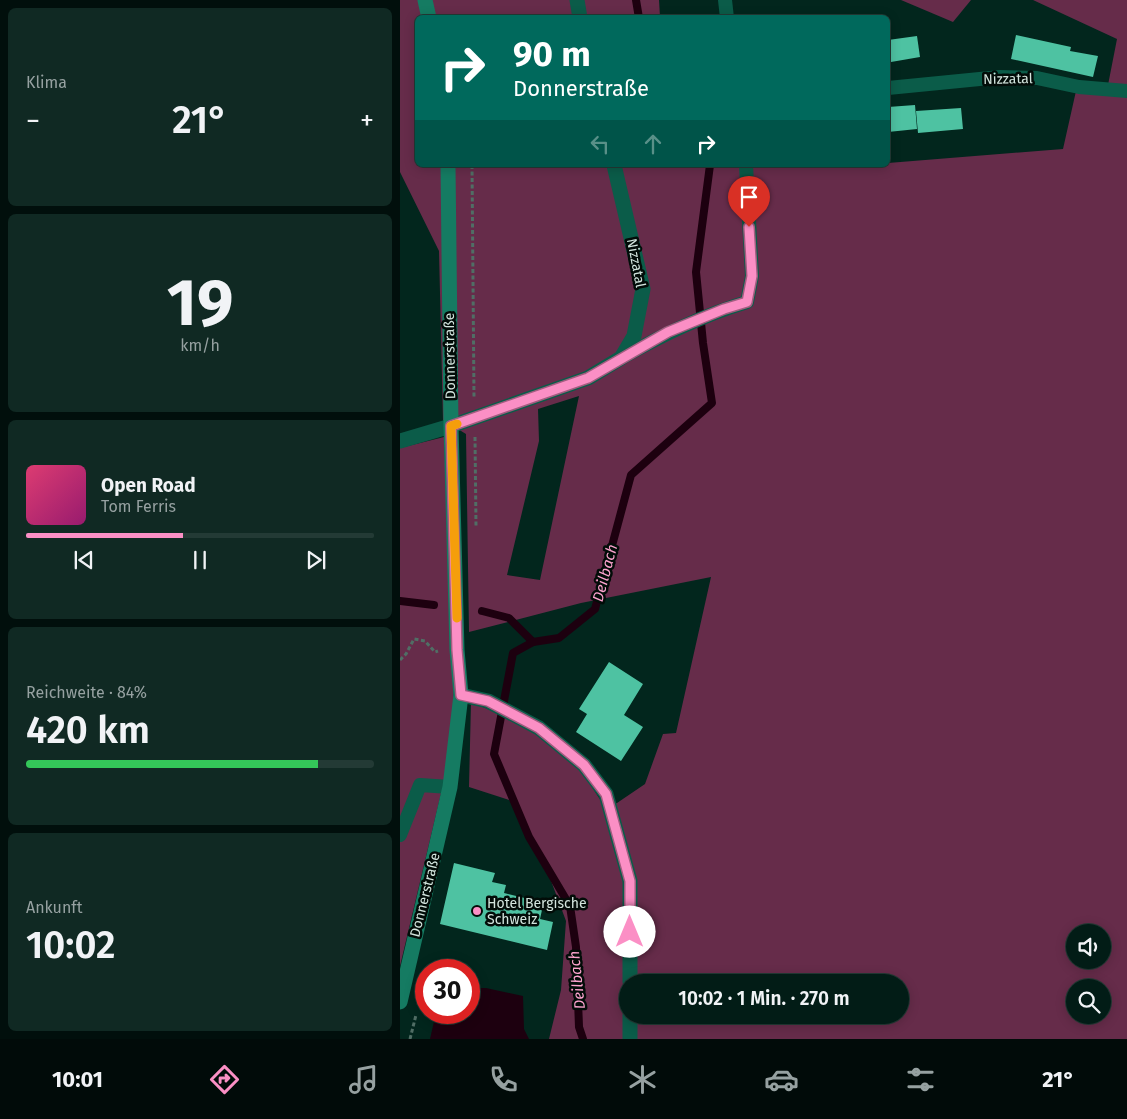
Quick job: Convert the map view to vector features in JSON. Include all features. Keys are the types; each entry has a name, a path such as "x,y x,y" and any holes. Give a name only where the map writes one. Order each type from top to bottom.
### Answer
{"main road":[{"path":"425,0 428,15"},
{"name":"Donnerstraße","path":"400,1002 450,787 461,695 457,650 451,426 448,167"}],"street":[{"path":"577,0 580,15"},
{"name":"Nizzatal","path":"400,440 451,426 588,378 621,358 634,336 643,289 614,167"},
{"path":"461,695 488,701 539,728 584,765 606,794 630,881 630,974"},
{"path":"630,1024 630,1039"}],"lane":[{"path":"725,0 727,15"},
{"name":"Nizzatal","path":"890,88 1000,77 1037,78 1079,87 1127,91"},
{"name":"Nizzatal","path":"621,358 668,332 724,309 747,302 752,276 746,167"},
{"path":"400,836 420,784 450,787"}],"path":[{"path":"400,660 406,654 414,639 425,641 435,652 457,650"}],"shaded area":[{"path":"400,0 659,0 660,15 415,15 415,167 890,167 890,163 1063,149 1076,91 1127,94 1127,1039 549,1039 561,990 566,921 544,862 512,801 469,787 471,702 532,728 580,769 605,807 617,803 645,784 663,734 676,733 711,577 581,603 469,632 466,434 443,420 439,251 400,172","holes":["579,396 540,580 507,575 539,441 538,409"]},
{"path":"901,0 971,0 953,22"},
{"path":"1033,0 1127,0 1127,85 1108,85 1117,39"},
{"path":"444,437 454,700 444,781 400,966 400,448"},
{"path":"480,988 523,996 524,1029 529,1039 430,1039 433,1024 480,1024"}],"building":[{"path":"1016,35 1071,47 1070,51 1098,56 1093,77 1011,59"},
{"path":"917,36 920,57 891,62 890,40"},
{"path":"915,105 917,129 890,132 890,107"},
{"path":"961,108 963,129 918,133 916,111"},
{"path":"609,662 643,684 624,715 643,727 621,761 576,732 587,714 579,709"},
{"path":"454,863 495,873 492,882 506,885 504,893 537,901 536,908 542,910 540,919 553,922 547,950 440,924"}],"waterway":[{"name":"Deilbach","path":"636,0 638,15"},
{"name":"Deilbach","path":"583,1039 579,1027 576,947 570,906 529,837 494,754 513,653 533,642 559,638 595,609 631,475 712,403 703,343 696,272 710,167"},
{"path":"400,601 434,605"},
{"path":"482,611 509,618 533,642"}],"slow traffic":[{"path":"457,424 451,426 457,618"}],"place":[{"name":"Hotel Bergische Schweiz","path":"477,911"}],"route":[{"path":"630,932 630,881 606,794 584,765 539,728 488,701 461,695 457,650 451,426 588,378 668,332 724,309 747,302 752,276 749,227"}]}
